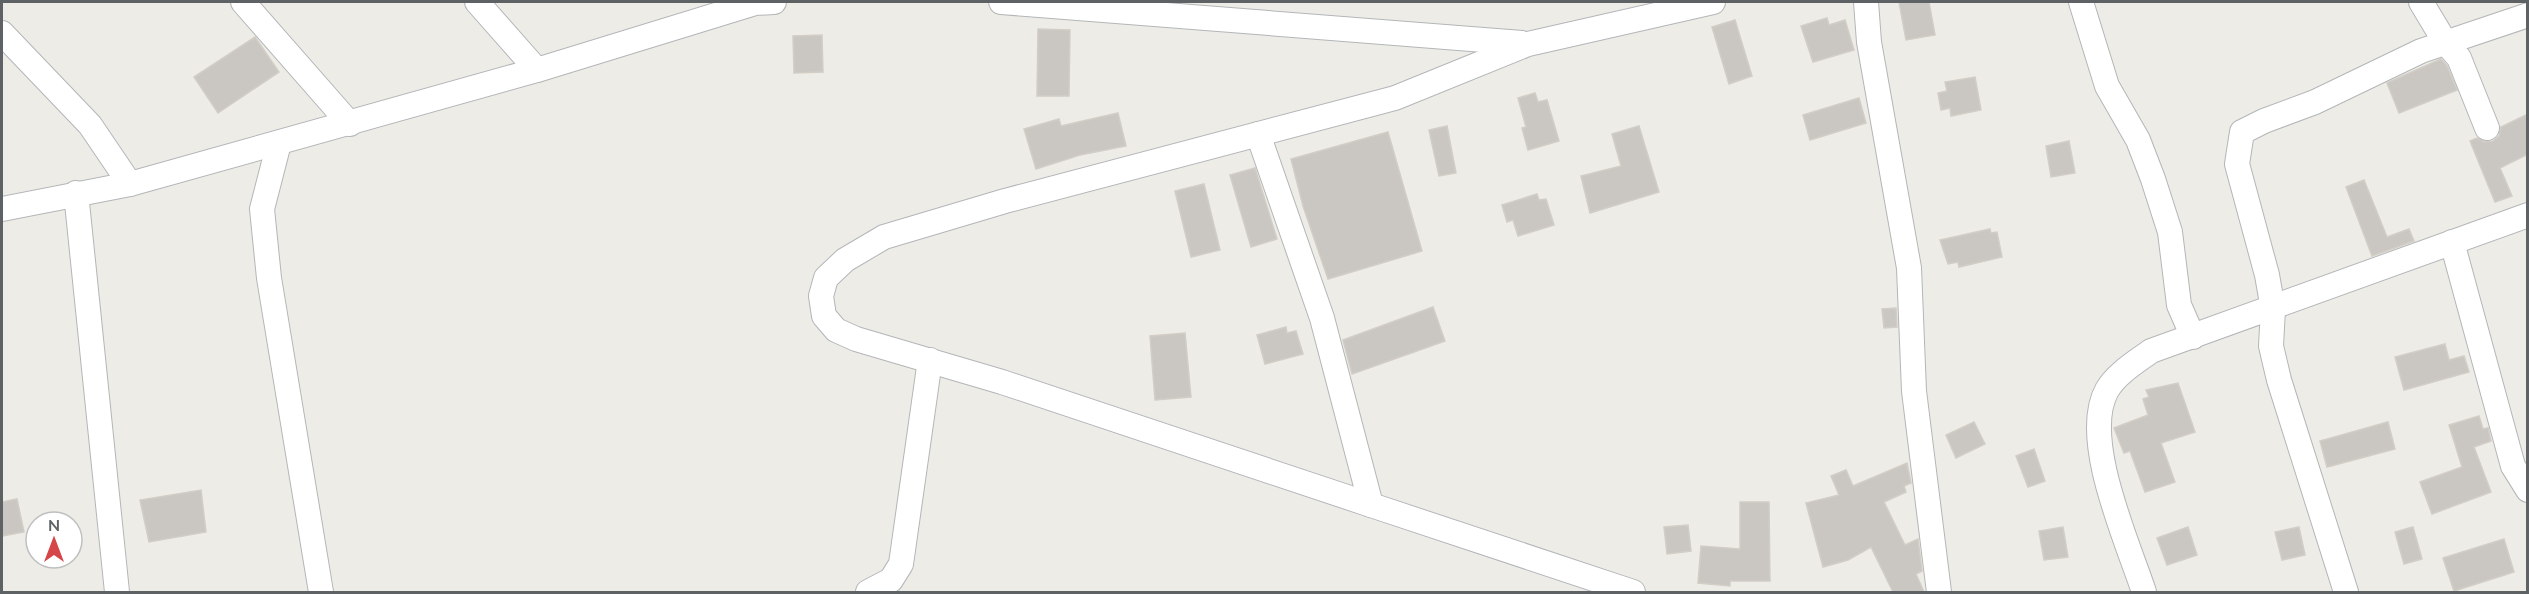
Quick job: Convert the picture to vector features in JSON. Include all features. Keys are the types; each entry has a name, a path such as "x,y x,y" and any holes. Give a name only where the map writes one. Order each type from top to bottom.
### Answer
{"street":[{"path":"243,2 350,124"},
{"path":"477,2 537,70"},
{"path":"2,209 130,184 350,124 761,2"},
{"path":"1001,2 1528,44"},
{"path":"1633,592 930,360 856,339 836,330 824,316 821,296 826,278 845,260 884,237 1005,201 1395,98 1528,44 1676,6 1713,2"},
{"path":"1866,2 1870,53 1909,268 1914,391 1939,592"},
{"path":"2081,2 2108,86 2138,140 2153,178 2170,232 2179,305 2193,336"},
{"path":"2421,2 2445,42 2459,58 2487,128"},
{"path":"2346,592 2279,381 2271,346 2270,327 2273,309 2267,275 2236,164 2242,132 2264,121 2315,102 2380,69 2445,42 2528,15"},
{"path":"2,33 90,124 130,184"},
{"path":"1258,134 1322,318 1371,505"},
{"path":"279,143 262,209 269,278 321,592"},
{"path":"76,194 117,592"},
{"path":"2144,592 2098,446 2097,418 2107,390 2119,375 2151,351 2273,309 2528,215"},
{"path":"2452,242 2513,466 2528,490"},
{"path":"868,592 891,580 901,564 930,360"}],"building":[{"path":"1899,2 1929,2 1935,35 1906,40"},
{"path":"1827,18 1829,25 1845,20 1854,50 1813,62 1801,26"},
{"path":"1735,20 1752,76 1729,84 1712,27"},
{"path":"1038,29 1070,30 1069,96 1037,96"},
{"path":"822,35 823,72 794,73 793,36"},
{"path":"255,37 279,72 218,113 194,77"},
{"path":"2441,59 2447,66 2457,90 2399,113 2387,83"},
{"path":"1975,77 1981,110 1951,116 1950,108 1941,110 1938,93 1947,91 1945,82"},
{"path":"1535,93 1538,102 1547,100 1559,141 1528,150 1522,128 1526,127 1518,98"},
{"path":"1859,98 1866,123 1810,140 1803,115"},
{"path":"1118,113 1126,146 1080,155 1036,169 1024,129 1059,119 1061,126"},
{"path":"2528,114 2528,154 2500,168 2512,196 2495,202 2470,141 2477,138 2484,142 2493,141 2499,136 2501,127"},
{"path":"1447,126 1456,173 1439,176 1429,130"},
{"path":"1639,126 1659,192 1590,213 1581,176 1621,166 1612,134"},
{"path":"1388,132 1422,251 1328,279 1303,206 1291,159"},
{"path":"2069,141 2075,173 2051,177 2046,146"},
{"path":"1255,168 1277,239 1251,247 1230,175"},
{"path":"2364,180 2387,237 2409,229 2414,241 2372,256 2346,187"},
{"path":"1204,184 1220,250 1191,257 1175,191"},
{"path":"1537,194 1539,200 1546,199 1554,225 1518,236 1513,220 1507,222 1502,205"},
{"path":"1990,229 1991,233 1997,232 2002,257 1959,267 1958,262 1948,264 1940,240"},
{"path":"1433,307 1445,341 1352,374 1343,340"},
{"path":"1896,308 1897,327 1884,328 1882,309"},
{"path":"1286,327 1287,333 1296,331 1303,354 1265,364 1257,335"},
{"path":"1185,333 1191,397 1155,400 1150,336"},
{"path":"2445,344 2449,360 2464,356 2469,372 2404,390 2395,357"},
{"path":"2178,383 2195,432 2161,443 2175,482 2145,492 2130,451 2124,453 2114,428 2148,415 2143,399 2149,397 2146,390"},
{"path":"2479,416 2483,429 2488,428 2491,441 2474,447 2491,492 2432,514 2420,482 2462,467 2449,425"},
{"path":"1974,422 1985,444 1956,458 1946,435"},
{"path":"2388,422 2395,449 2327,467 2320,441"},
{"path":"2034,449 2045,481 2028,487 2016,456"},
{"path":"1907,463 1911,483 1904,486 1906,492 1884,502 1905,545 1918,539 1922,571 1916,574 1924,592 1893,592 1871,547 1848,560 1823,567 1806,503 1839,495 1831,476 1846,470 1853,486"},
{"path":"201,490 206,532 149,542 140,500"},
{"path":"17,499 24,532 2,536 2,502"},
{"path":"1740,502 1769,502 1770,581 1730,581 1730,586 1698,583 1701,546 1740,549"},
{"path":"1688,525 1691,551 1667,554 1664,527"},
{"path":"2063,527 2068,557 2044,560 2039,531"},
{"path":"2188,527 2197,555 2167,565 2157,538"},
{"path":"2299,527 2305,555 2282,560 2275,532"},
{"path":"2413,527 2422,559 2404,564 2395,532"},
{"path":"2504,539 2514,572 2454,591 2443,558"}]}
